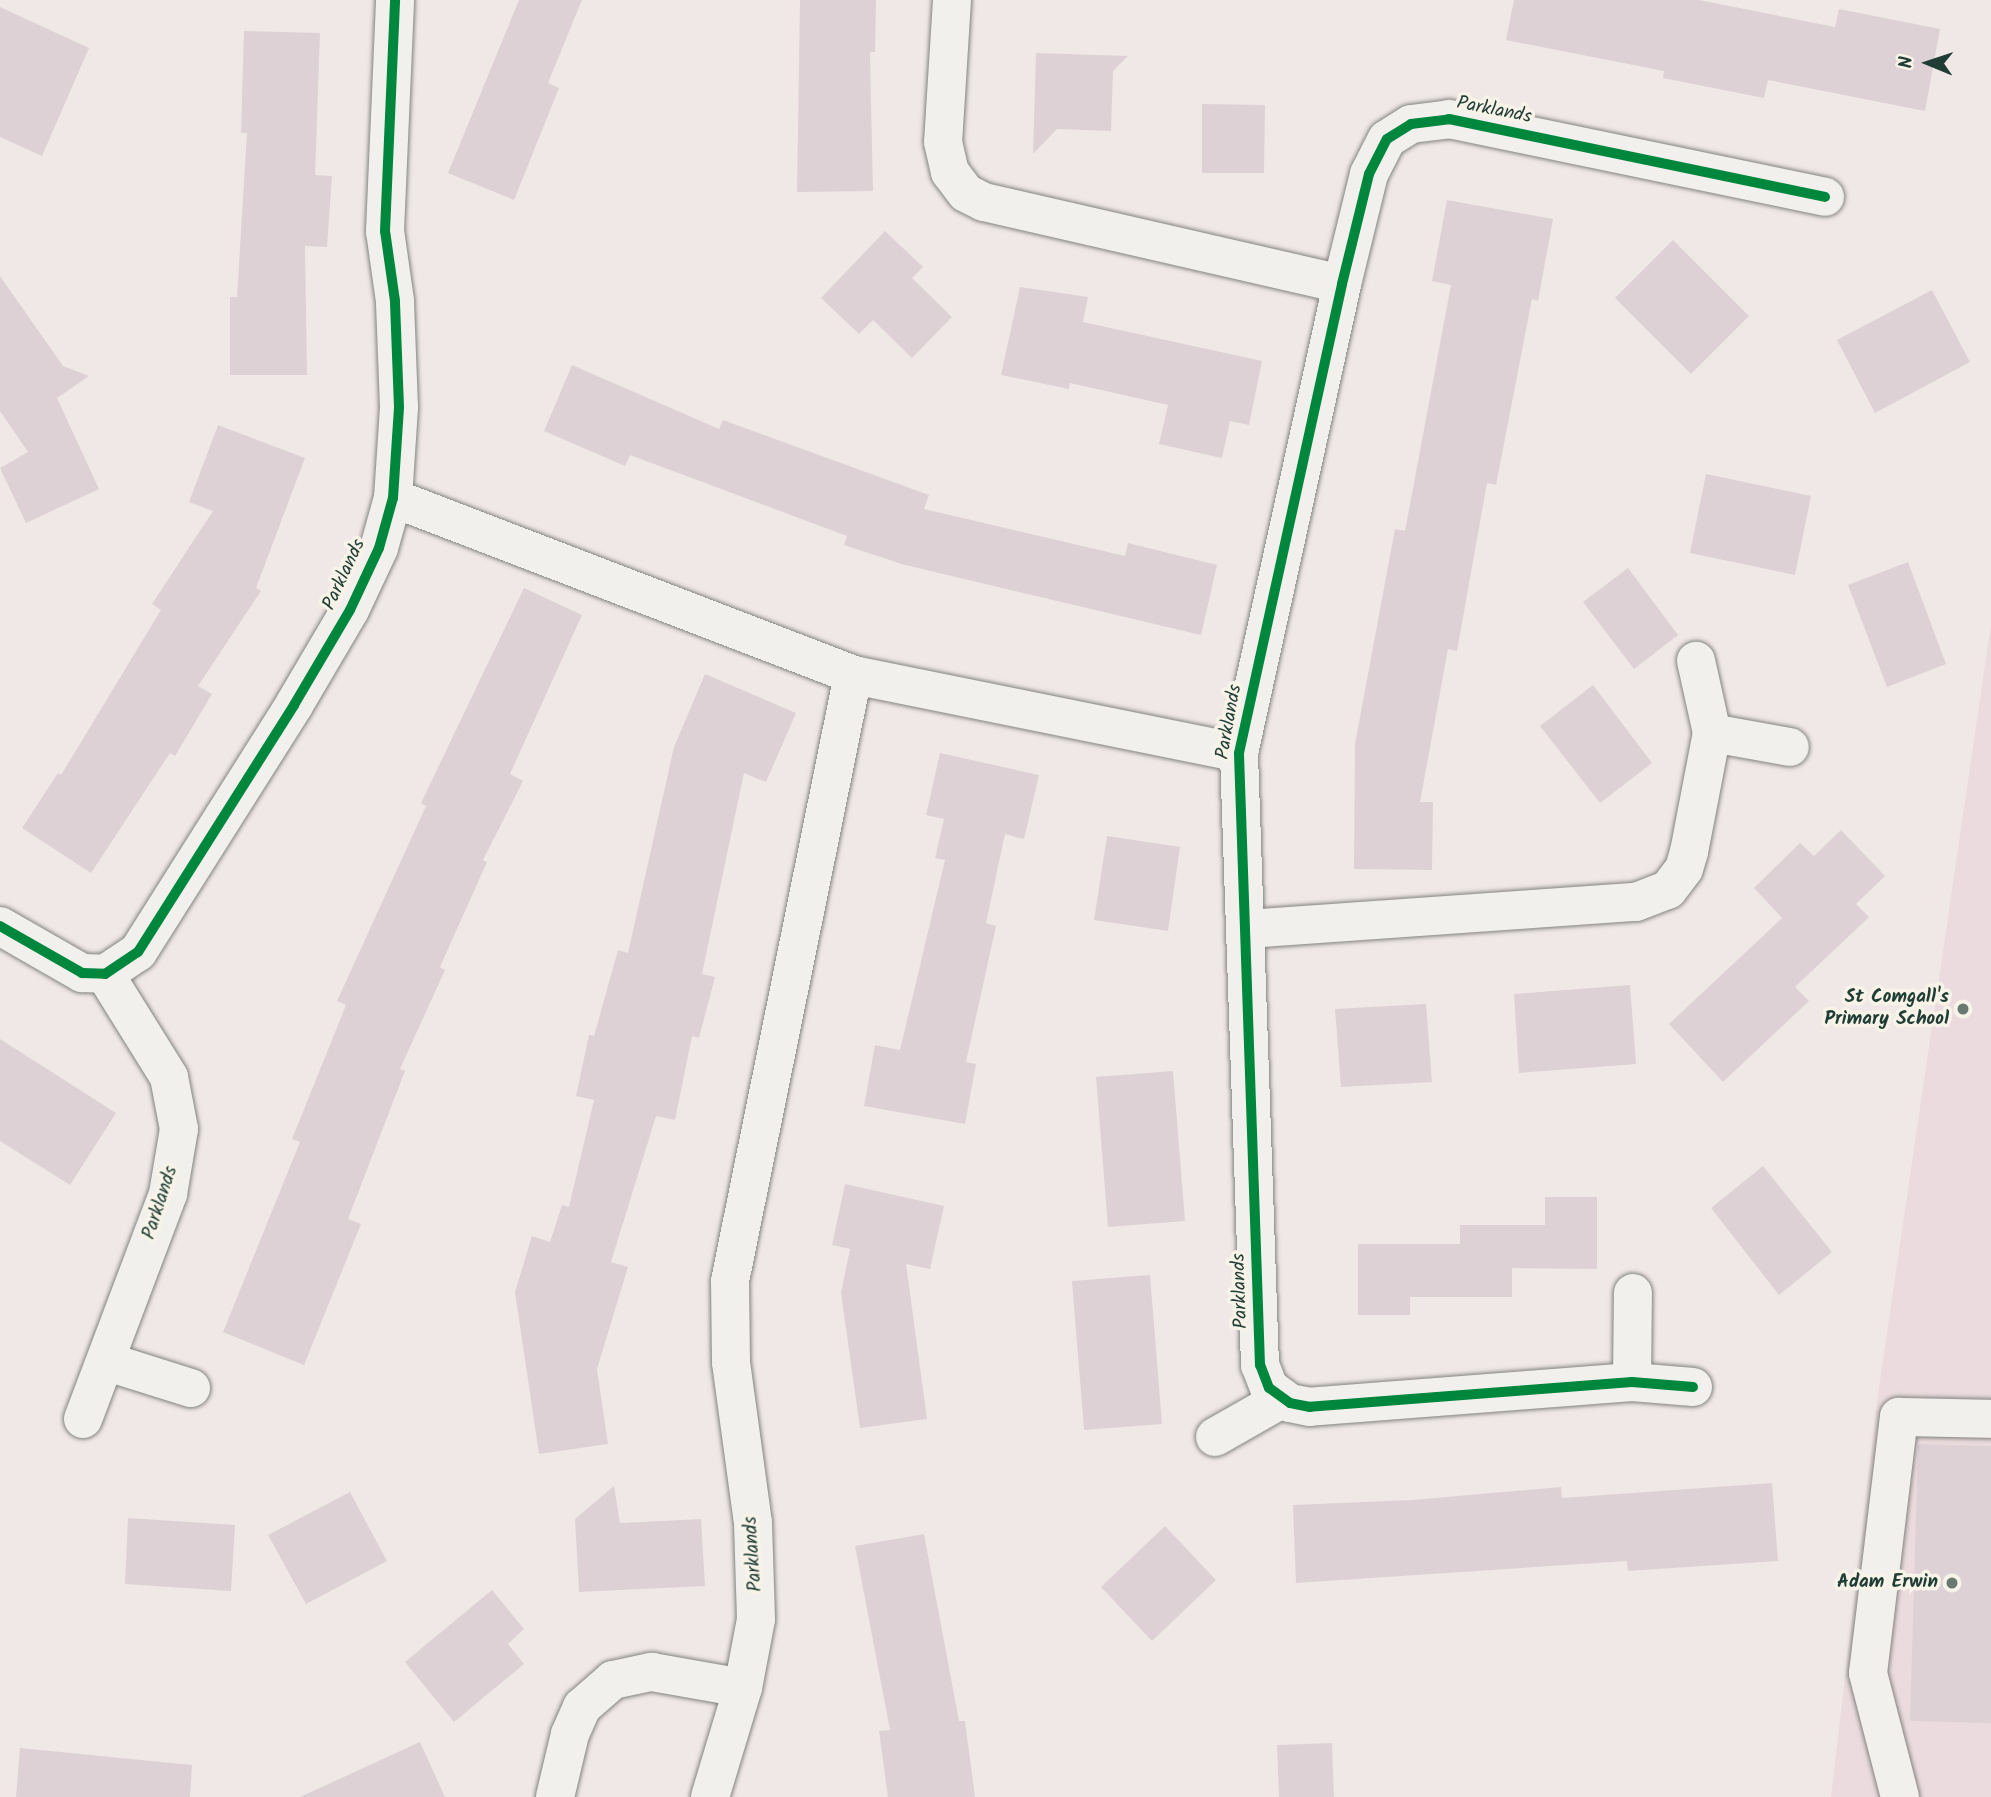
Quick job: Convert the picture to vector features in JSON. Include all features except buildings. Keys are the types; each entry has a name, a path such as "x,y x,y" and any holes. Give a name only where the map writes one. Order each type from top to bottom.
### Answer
{"street":[{"name":"Parklands","path":"83,1419 108,1362 169,1194 179,1129 169,1077 105,974 138,952 294,705 350,610 379,548 393,498 399,407 395,301 385,231 396,0"},
{"path":"952,0 943,142 950,172 966,193 984,202 1342,284"},
{"name":"Parklands","path":"1282,1399 1269,1388 1260,1365 1239,753 1342,284 1372,164 1387,139 1421,121 1449,119 1825,197"},
{"name":"Parklands","path":"393,498 853,675 1239,753"},
{"path":"1247,929 1636,902 1659,895 1684,869 1712,733 1696,661"},
{"name":"Parklands","path":"710,1797 743,1688 753,1642 758,1586 731,1362 730,1281 853,675"},
{"path":"1712,733 1790,747"},
{"path":"0,926 72,969 105,974"},
{"path":"1632,1382 1633,1293"},
{"path":"108,1362 191,1388"},
{"path":"1215,1437 1282,1399 1310,1407 1632,1382 1693,1387"},
{"path":"1900,1797 1868,1673 1899,1417 1991,1419"},
{"path":"555,1797 570,1734 582,1707 613,1680 652,1672 743,1688"}],"shaded area":[{"path":"1991,624 1991,1797 1831,1797 1878,1394"}],"cycle path":[{"path":"0,926 82,973 105,974 138,952 294,705 350,610 379,548 393,498 399,407 395,301 385,231 395,0"},
{"path":"1693,1387 1632,1382 1310,1407 1290,1403 1269,1388 1260,1365 1239,753 1342,284 1369,174 1387,139 1411,124 1449,119 1825,197"}],"place":[{"name":"St Comgall's Primary School","path":"1963,1009"},
{"name":"Adam Erwin","path":"1952,1583"}]}
